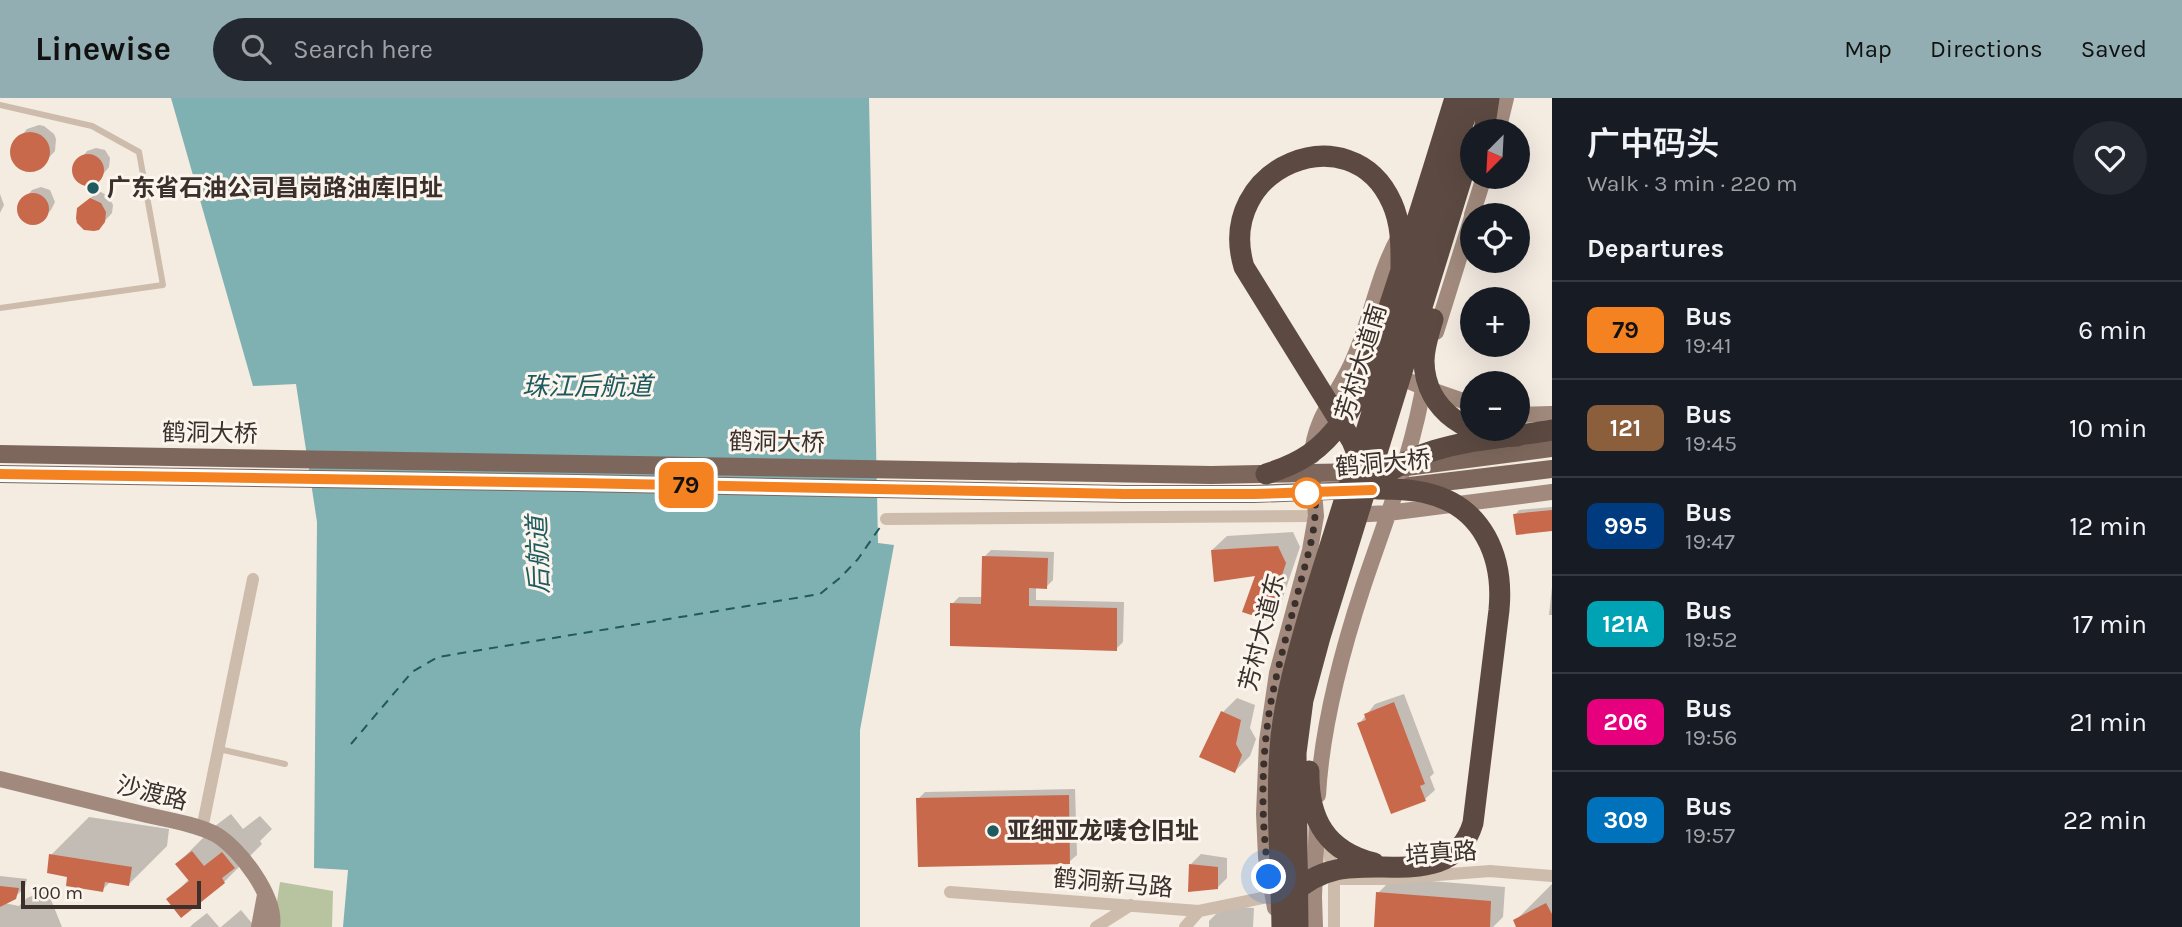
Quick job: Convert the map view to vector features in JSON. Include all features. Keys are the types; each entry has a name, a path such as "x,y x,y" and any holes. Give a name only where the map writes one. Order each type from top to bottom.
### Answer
{"highway":[{"path":"1266,474 1290,467 1306,458 1329,437 1349,412 1363,382 1401,272 1455,98"},
{"name":"芳村大道南","path":"1328,552 1471,98"},
{"path":"1480,119 1487,98"},
{"path":"1484,119 1487,98"},
{"path":"1357,514 1364,475 1356,449 1244,267 1239,236 1247,203 1263,180 1290,163 1324,156 1356,164 1381,185 1392,202 1400,231 1401,272"},
{"name":"芳村大道南","path":"1380,444 1460,184"},
{"path":"1460,424 1434,398 1425,369 1425,347 1472,189"},
{"path":"1530,427 1552,430"},
{"path":"1328,552 1343,519 1356,500 1390,470 1414,457 1463,441"},
{"path":"1298,927 1295,772 1300,718 1312,661 1380,444"},
{"path":"1380,444 1363,536 1316,704 1310,743 1309,794 1317,822 1326,836 1339,848 1366,861 1411,866"},
{"path":"1273,927 1280,910 1291,895 1321,874 1339,869 1429,865 1445,859 1460,848 1473,823 1499,610 1500,578 1496,559 1488,540 1475,522 1445,499 1405,490 1377,489"},
{"name":"芳村大道东","path":"1282,927 1279,777 1285,711 1294,667 1328,552"}],"main road":[{"name":"鹤洞大桥","path":"0,454 1266,474 1373,471 1552,448"},
{"name":"鹤洞大桥","path":"0,474 1254,494 1377,489 1552,469"}],"street":[{"name":"芳村大道南","path":"1354,359 1389,255 1413,213 1452,177 1477,98"},
{"path":"1501,119 1506,98"},
{"path":"1315,927 1314,897 1324,733 1362,590 1416,427 1427,361 1460,255"},
{"path":"1354,359 1460,400"},
{"name":"芳村大道东","path":"1282,927 1272,896 1266,857 1264,814 1269,716 1316,516 1313,439 1320,419 1354,359"},
{"path":"1530,421 1552,414"},
{"path":"886,519 1316,516 1388,513 1552,492"},
{"path":"202,829 253,579"},
{"name":"沙渡路","path":"0,779 202,829 221,838 251,870 273,913 272,927"},
{"path":"1319,791 1334,879 1334,927"},
{"name":"培真路","path":"1334,879 1385,879 1490,871 1552,876"},
{"name":"鹤洞新马路","path":"950,892 1199,911 1272,896"},
{"path":"259,927 265,895"},
{"path":"1096,927 1131,905"},
{"path":"1185,927 1199,911"}],"lane":[{"path":"0,105 92,126 139,152 163,285 0,308"},
{"path":"218,749 285,764"}],"green space":[{"path":"280,882 333,891 332,927 273,927"}],"water":[{"name":"珠江后航道","path":"171,98 869,98 878,543 894,545 860,730 860,927 343,927 348,870 314,868 317,522 296,384 253,386"}],"building":[{"path":"30,132 38,133 44,138 49,144 49,160 44,166 38,171 30,172 22,171 16,166 11,160 10,152 11,144 16,138 22,133"},
{"path":"88,154 99,159 104,170 99,181 88,186 77,181 72,170 77,159"},
{"path":"33,193 44,198 49,209 44,220 33,225 22,220 17,209 22,198"},
{"path":"90,198 101,203 106,212 105,222 99,230 94,231 84,230 76,218 77,208"},
{"path":"1552,510 1552,531 1516,535 1513,514"},
{"path":"1278,546 1286,563 1267,620 1242,612 1255,576 1214,582 1211,550"},
{"path":"982,556 1048,558 1047,589 1029,588 1029,606 1117,608 1117,651 950,646 950,603 981,604"},
{"path":"1394,702 1425,784 1420,786 1426,801 1391,814 1357,723 1366,720 1364,714"},
{"path":"1221,711 1241,720 1236,744 1242,755 1235,773 1199,757"},
{"name":"亚细亚龙唛仓旧址","path":"1069,795 1070,864 918,867 916,798"},
{"path":"192,851 204,866 222,852 235,868 222,878 225,883 181,918 166,899 189,881 175,864"},
{"path":"49,854 132,867 129,886 105,882 103,892 66,886 67,877 47,873"},
{"path":"1189,864 1218,867 1218,889 1188,892"},
{"path":"0,886 19,888 16,899 0,907"},
{"path":"1376,892 1491,901 1490,927 1374,927"},
{"path":"1546,903 1552,914 1552,927 1516,927 1513,920"}],"ferry route":[{"path":"351,744 412,672 438,657 820,594 858,559 883,523"}],"bus line":[{"name":"79","path":"0,474 1124,494 1372,490"}],"place":[{"name":"广东省石油公司昌岗路油库旧址","path":"93,188"},
{"name":"亚细亚龙唛仓旧址","path":"993,831"}],"route":[{"path":"1269,877 1264,814 1266,741 1272,693 1310,550 1316,516 1315,499 1307,493"}],"water label":[{"name":"后航道","path":"538,555"}]}
